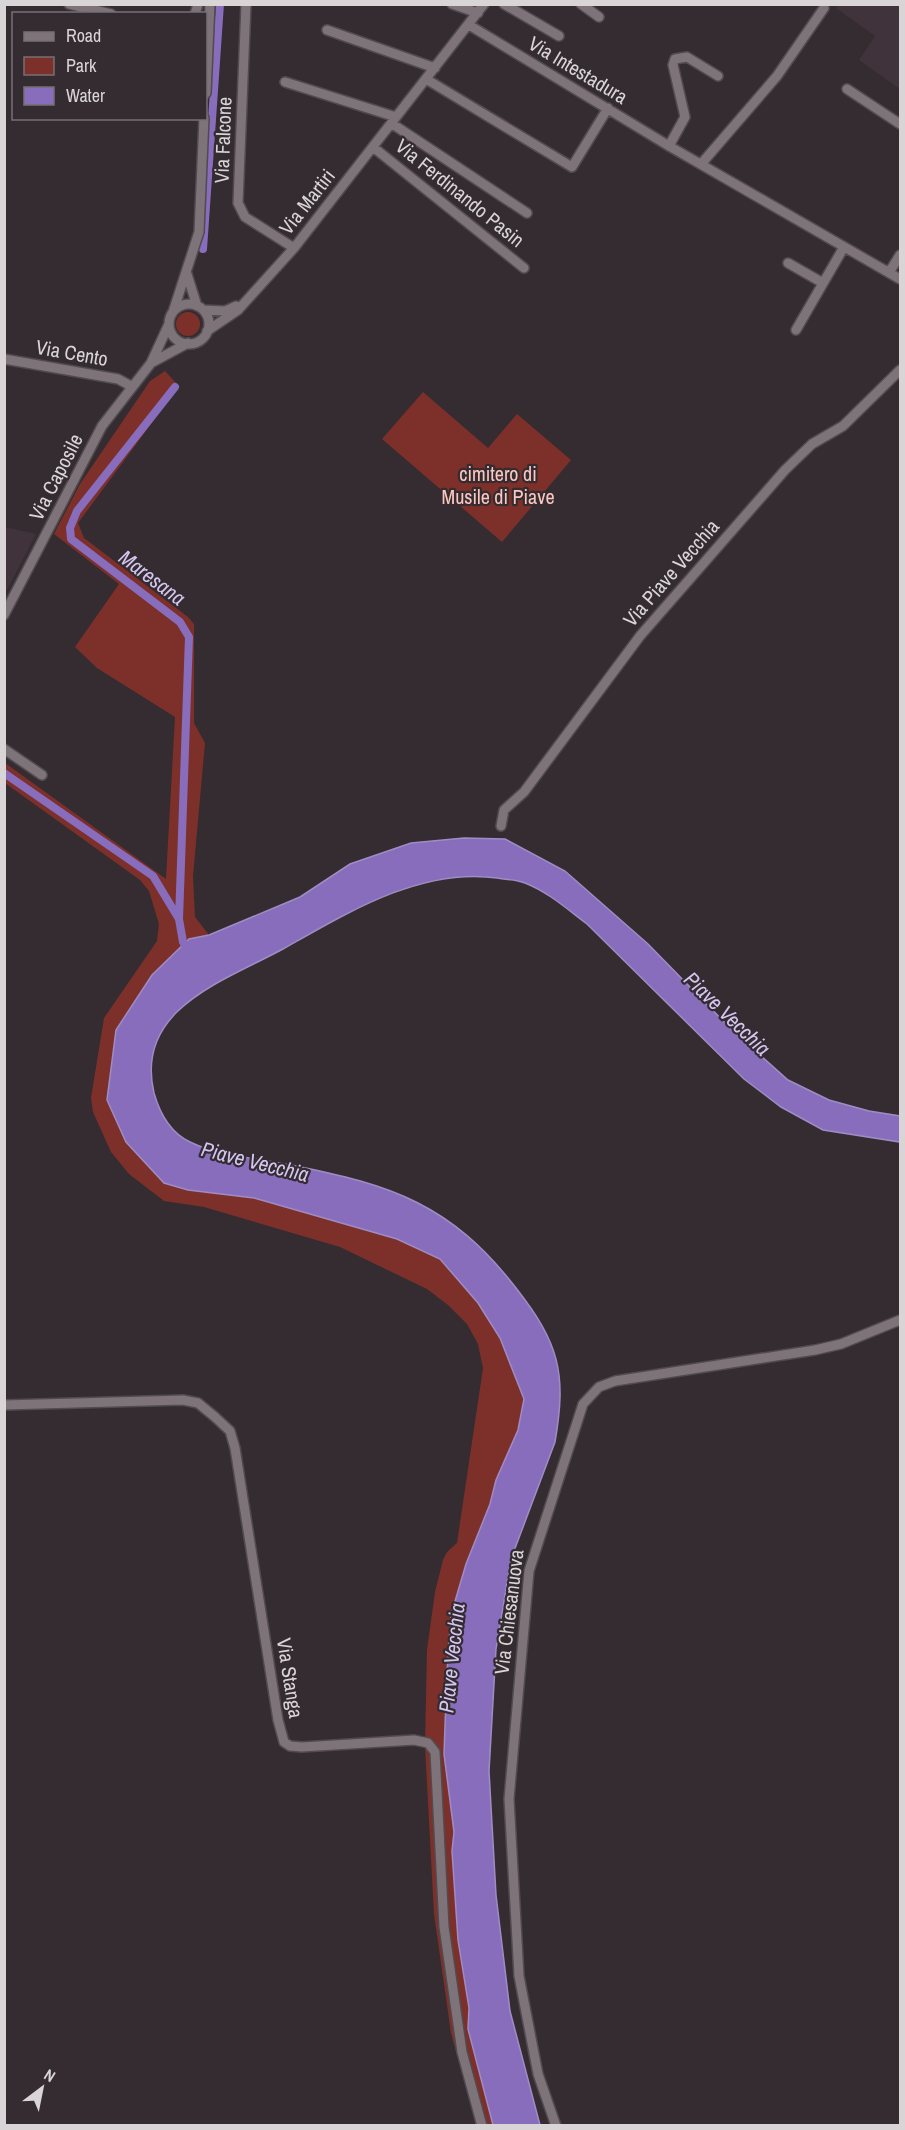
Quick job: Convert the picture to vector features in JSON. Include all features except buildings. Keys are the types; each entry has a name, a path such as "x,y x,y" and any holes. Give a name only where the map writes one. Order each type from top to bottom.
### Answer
{"street":[{"path":"69,4 103,12"},
{"path":"207,71 210,4"},
{"name":"Via Falcone","path":"246,4 238,203 245,217 294,248"},
{"path":"452,4 478,13"},
{"name":"Via Martiri","path":"207,331 241,305 294,248 484,4"},
{"path":"504,4 559,36"},
{"path":"581,4 599,16"},
{"path":"702,163 777,76 824,8"},
{"name":"Via Intestadura","path":"469,25 669,146 890,271 900,279"},
{"path":"327,30 435,68"},
{"path":"669,146 685,117 673,64 675,59 687,57 718,76"},
{"path":"426,79 572,167 608,108"},
{"path":"285,82 394,120"},
{"path":"848,89 900,124"},
{"path":"187,273 200,308 208,320 207,331 201,340 188,344 175,337 169,324 199,232 204,120"},
{"name":"Via Ferdinando Pasin","path":"394,120 526,213"},
{"name":"Via Ferdinando Pasin","path":"373,147 524,268"},
{"path":"796,330 844,246"},
{"path":"890,271 900,255"},
{"path":"788,263 823,283"},
{"path":"173,312 185,304 225,311 241,305"},
{"name":"Via Caposile","path":"4,615 102,426 151,363 169,324"},
{"name":"Via Caposile","path":"151,363 188,344"},
{"name":"Via Cento","path":"4,360 118,379 131,386"},
{"name":"Via Piave Vecchia","path":"501,826 504,810 524,792 639,636 785,471 812,444 843,426 900,370"},
{"path":"4,749 42,775"},
{"name":"Via Chiesanuova","path":"555,2126 538,2074 519,1976 508,1799 529,1571 583,1404 599,1387 615,1381 815,1350 841,1344 900,1320"},
{"name":"Via Stanga","path":"4,1405 183,1400 198,1403 230,1431 241,1474 278,1720 284,1742 290,1746 303,1747 414,1740 428,1743 435,1752 444,1927 462,2052 482,2126"}],"shaded area":[{"path":"838,5 900,5 900,89 859,60 875,36 836,8"},
{"path":"5,527 36,534 7,590 4,590"}],"green space":[{"path":"188,312 196,316 200,324 196,332 188,336 180,332 176,324 180,316"},
{"path":"165,371 176,383 177,389 78,523 84,538 188,617 194,624 194,723 205,743 193,876 195,917 209,935 189,939 152,975 116,1030 107,1100 188,1190 254,1198 397,1239 440,1259 478,1303 500,1338 524,1399 518,1430 496,1480 490,1504 466,1564 451,1615 447,1672 444,1754 454,1832 452,1851 458,1940 469,2008 468,2029 493,2125 476,2125 451,2033 434,1914 425,1746 427,1650 435,1592 443,1560 447,1552 457,1543 483,1368 478,1344 467,1324 427,1289 340,1247 204,1207 164,1201 129,1174 111,1152 93,1112 91,1098 104,1018 157,941 159,924 149,891 140,880 5,783 5,763 166,879 175,717 97,668 75,647 119,584 54,534 80,484 150,381"},
{"name":"cimitero di Musile di Piave","path":"423,392 488,448 517,414 571,460 502,542 382,439"}],"water":[{"name":"Piave Vecchia","path":"464,838 505,839 565,871 648,944 733,1031 788,1080 829,1100 869,1111 900,1116 900,1142 823,1130 781,1107 744,1079 587,924 542,891 518,881 497,878 469,876 440,879 413,886 359,908 211,986 170,1019 157,1040 151,1064 154,1093 159,1108 177,1134 190,1142 214,1151 360,1181 417,1202 443,1217 468,1236 492,1259 531,1308 550,1343 559,1377 559,1418 555,1442 511,1559 496,1649 489,1771 496,1895 510,2011 540,2125 493,2125 468,2029 469,2008 458,1940 452,1851 454,1832 444,1754 451,1615 466,1564 490,1504 496,1480 518,1430 524,1399 500,1338 478,1303 440,1259 397,1239 254,1198 188,1190 164,1183 126,1142 107,1100 116,1030 152,975 189,939 209,935 300,897 350,864 411,843"}],"waterway":[{"name":"Maresana","path":"203,249 220,4"},
{"name":"Maresana","path":"175,387 77,511 70,528 71,539 180,622 189,637 179,919"},
{"path":"4,773 153,876 179,919 183,942 190,953"}]}
